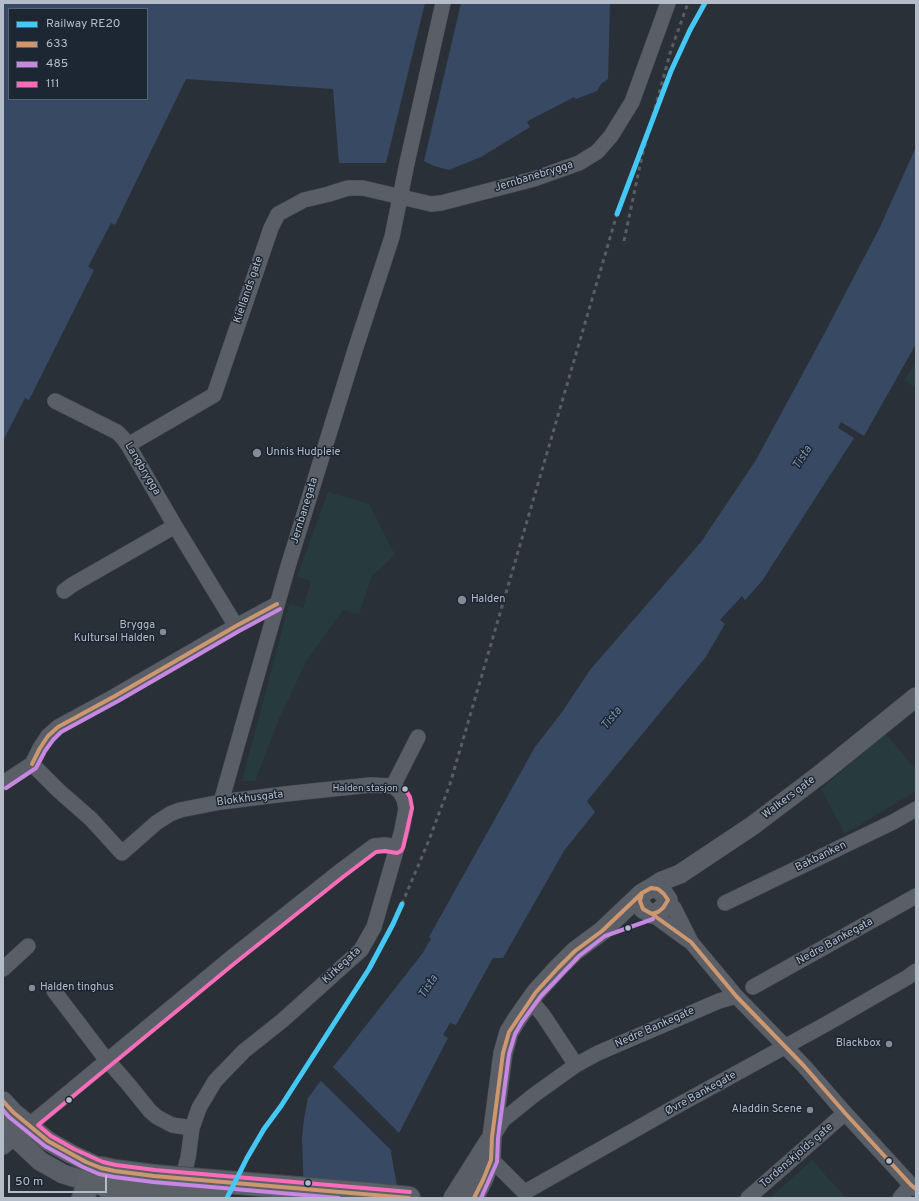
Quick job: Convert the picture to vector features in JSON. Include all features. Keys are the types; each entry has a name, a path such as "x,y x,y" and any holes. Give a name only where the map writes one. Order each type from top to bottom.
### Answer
{"main road":[{"path":"98,1187 152,1183 407,1198"},
{"path":"152,1183 219,1198"}],"street":[{"name":"Jernbanegata","path":"221,802 277,604 356,347 392,238 443,3"},
{"name":"Jernbanebrygga","path":"400,197 431,204 459,199 550,174 579,163 597,152 611,136 632,102 668,3"},
{"name":"Kiellands gate","path":"128,445 214,395 270,228 278,214 304,200 348,188 363,188 400,197"},
{"name":"Langbrygga","path":"55,401 117,432 128,445 236,626"},
{"path":"64,591 175,526"},
{"path":"3,783 32,764 48,736 58,727 277,604"},
{"name":"Walkers gate","path":"680,874 752,826 822,773 916,698"},
{"path":"393,786 418,737"},
{"name":"Blokkhusgata","path":"32,764 90,819 122,853 156,823 170,814 180,810 221,802 370,785 393,786"},
{"name":"Kirkegata","path":"178,1198 178,1192 188,1158 192,1128 199,1108 215,1081 244,1051 283,1020 361,950 374,927 406,808 404,799 400,792 393,786"},
{"name":"Bakbanken","path":"725,903 893,822 916,809"},
{"path":"98,1187 63,1174 40,1161 7,1137 29,1125 231,958 339,872 374,846 397,846"},
{"path":"474,1198 491,1160 492,1136 503,1053 509,1032 517,1019 529,1001 566,959 602,931 646,890 662,881 680,874"},
{"path":"602,931 658,912 668,901 680,874"},
{"path":"646,890 658,889 664,894 674,908 691,942 736,996 804,1066 845,1113 914,1187 900,1198"},
{"path":"646,890 640,901 643,909 691,942"},
{"name":"Nedre Bankegata","path":"753,987 916,896"},
{"path":"3,969 28,946"},
{"name":"Øvre Bankegate","path":"491,1160 525,1192 785,1047 916,971"},
{"path":"54,991 102,1054 150,1112 157,1118 172,1125 192,1128"},
{"name":"Nedre Bankegate","path":"492,1136 503,1120 534,1095 576,1065 598,1053 719,1001 736,996"},
{"path":"529,1001 537,1008 576,1065"},
{"path":"3,1101 48,1141 86,1162 98,1187"},
{"name":"Tordenskjolds gate","path":"748,1198 845,1113"},
{"path":"453,1198 492,1136"},
{"name":"Kirkegata","path":"188,1158 191,1198"}],"green space":[{"path":"916,361 916,387 904,381"},
{"path":"328,492 369,504 395,555 372,576 359,614 343,610 307,660 279,719 255,781 242,781 289,604 303,608 311,581 297,577"},
{"path":"885,733 916,770 916,791 845,834 821,789"},
{"path":"812,1160 846,1198 771,1197"}],"water":[{"path":"3,3 425,3 386,163 339,163 333,89 186,79 115,225 111,223 88,267 94,270 29,400 25,398 3,441"},
{"path":"461,3 610,3 608,79 601,84 597,91 576,99 574,97 530,120 527,122 530,127 481,157 449,170 434,166 424,161"},
{"name":"Tista","path":"916,147 916,344 864,436 841,422 838,428 854,438 762,581 745,600 742,596 720,620 725,624 705,658 587,801 595,812 564,851 503,958 493,958 456,1025 450,1023 443,1035 448,1038 399,1133 391,1153 397,1186 304,1198 302,1138 308,1098 422,954 431,939 429,937 535,747 562,712 590,670 701,542 756,460 880,227"}],"pier":[{"path":"332,1066 401,1135 394,1153 320,1080"}],"railway":[{"path":"624,241 642,156 671,50 688,3"},
{"path":"402,904 429,840 450,784 617,214"}],"rail line":[{"name":"RE20","path":"617,214 671,71 690,30 705,3"},
{"name":"RE20","path":"227,1198 247,1158 264,1129 281,1106 369,969 402,904"}],"transit line":[{"name":"633","path":"32,764 48,736 58,727 277,604"},
{"name":"485","path":"6,788 36,768 45,751 61,732 280,609"},
{"name":"111","path":"405,789 410,797 412,808 401,851 397,853 385,851 376,852 235,963 38,1125 51,1136 74,1149 103,1162 116,1165 155,1170 410,1192"},
{"name":"633","path":"651,888 658,889 668,900 663,908 652,914 643,909 640,901 642,893 651,888"},
{"name":"633","path":"474,1198 491,1160 492,1137 503,1053 509,1032 536,992 558,968 575,951 602,931 642,893"},
{"name":"633","path":"652,914 691,942 736,996 804,1066 845,1113 916,1189"},
{"name":"485","path":"481,1198 497,1162 498,1138 509,1054 515,1034 522,1022 541,996 579,956 605,936 653,919"},
{"name":"633","path":"3,1101 13,1112 48,1141 86,1162 101,1168 154,1176 409,1198"},
{"name":"485","path":"3,1110 9,1117 45,1146 99,1174 153,1182 339,1198"}],"place":[{"name":"Unnis Hudpleie","path":"257,453"},
{"name":"Halden","path":"462,600"},
{"name":"Brygga Kultursal Halden","path":"163,632"},
{"name":"Halden stasjon","path":"405,789"},
{"name":"Halden tinghus","path":"32,988"},
{"name":"Blackbox","path":"889,1044"},
{"name":"Aladdin Scene","path":"810,1110"}]}
